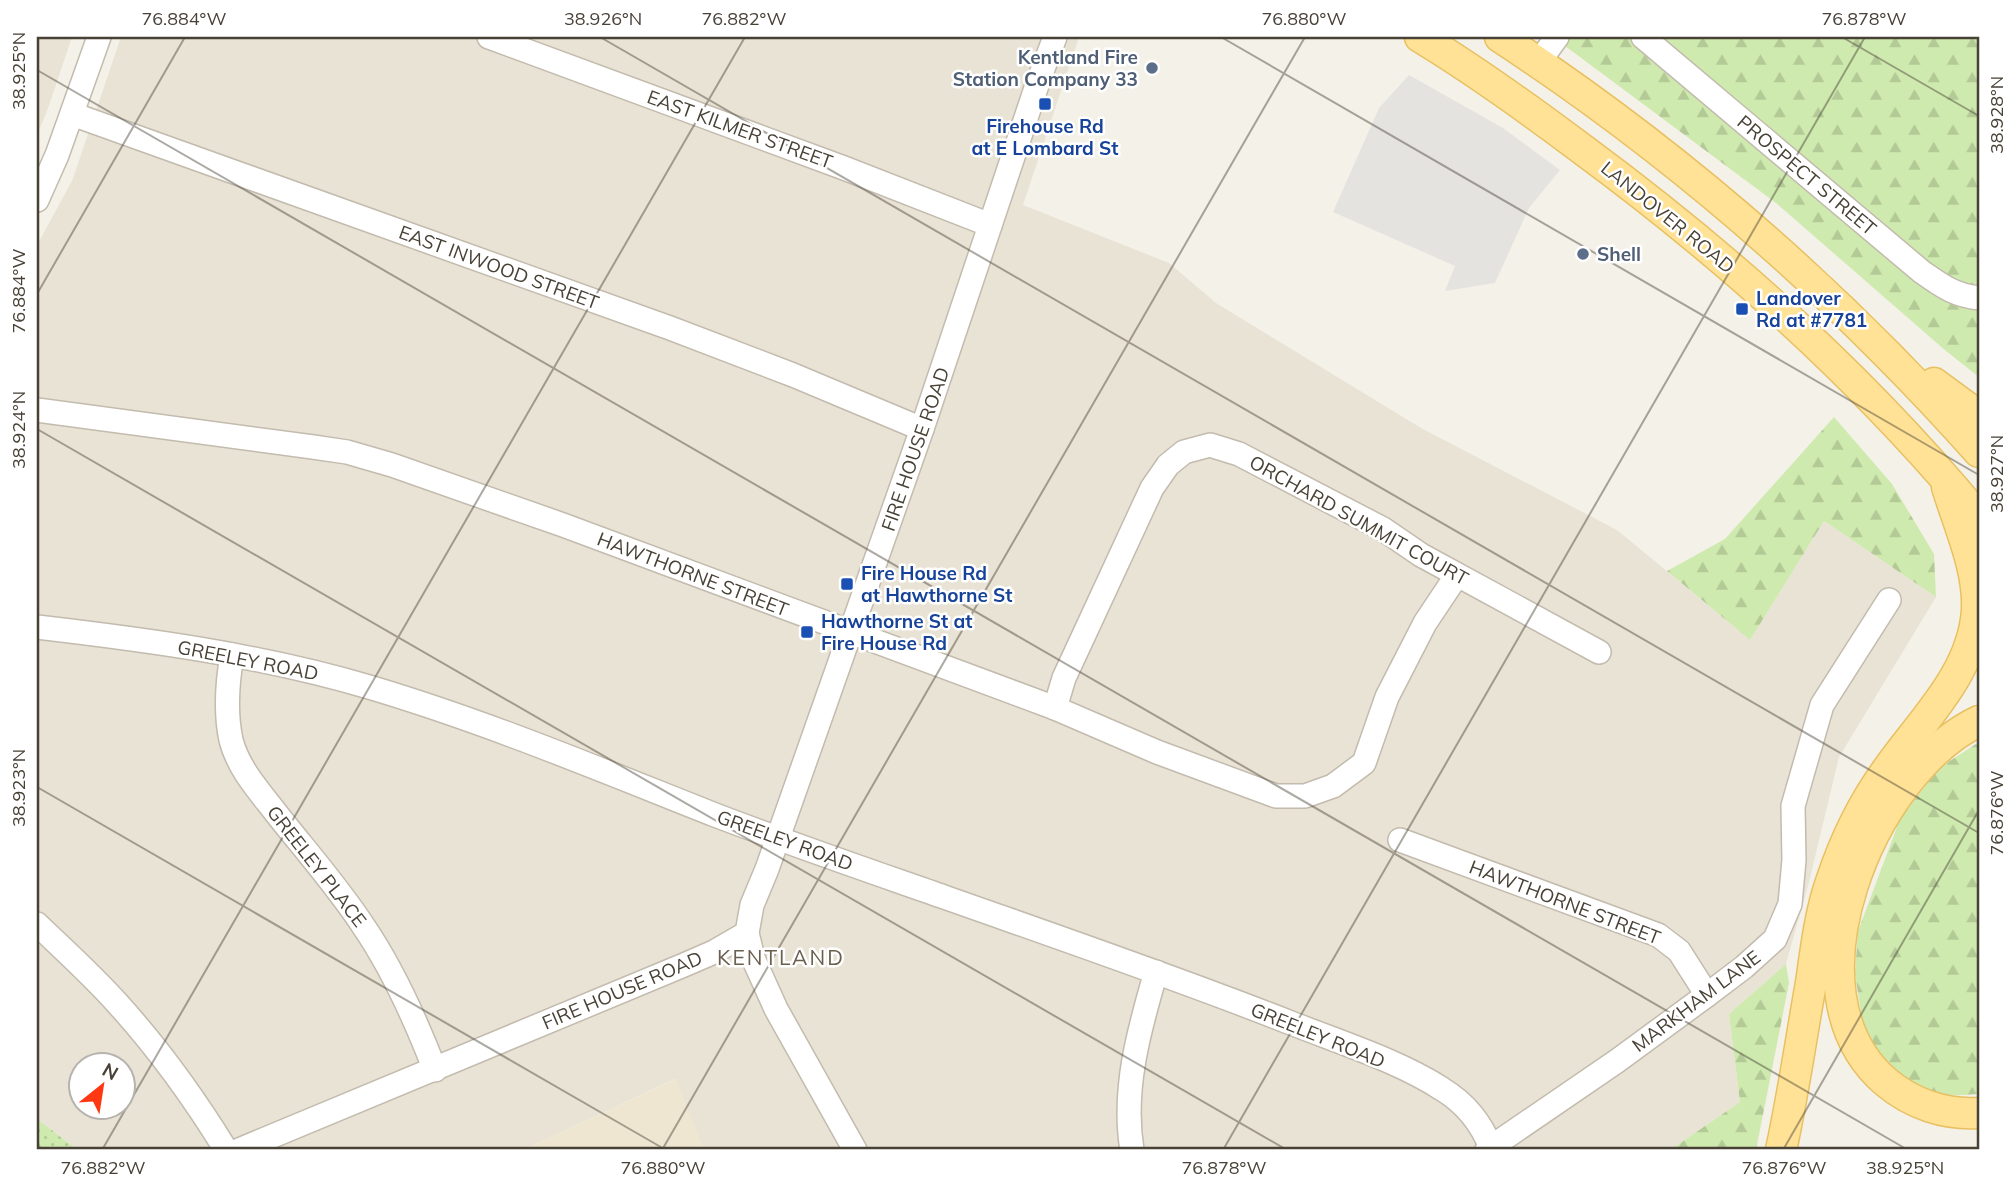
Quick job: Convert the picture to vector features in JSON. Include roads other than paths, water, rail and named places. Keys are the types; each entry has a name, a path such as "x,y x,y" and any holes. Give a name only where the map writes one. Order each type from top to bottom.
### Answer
{"main road":[{"name":"LANDOVER ROAD","path":"1420,37 1513,99 1646,197 1736,272 1852,380 1979,518"},
{"path":"1500,37 1610,114 1721,202 1794,265 1861,327 1979,452"},
{"path":"1513,99 1538,63"},
{"path":"1861,327 1979,415"},
{"path":"1780,1150 1823,912 1841,854 1874,788 1958,672 1975,628 1975,579 1943,477"},
{"path":"1979,721 1954,734 1927,758 1899,792 1875,831 1865,852 1848,905 1839,953 1839,987 1844,1019 1850,1035 1867,1063 1878,1075 1900,1093 1928,1107 1957,1113 1979,1113"}],"street":[{"path":"37,200 57,155 99,37"},
{"name":"EAST KILMER STREET","path":"489,37 844,167 990,225"},
{"name":"FIRE HOUSE ROAD","path":"239,1150 694,961 747,933 752,905 922,429 1055,37"},
{"path":"1538,63 1557,37"},
{"name":"PROSPECT STREET","path":"1643,37 1922,272 1955,293 1979,298"},
{"name":"EAST INWOOD STREET","path":"72,114 670,328 793,375 922,429"},
{"name":"HAWTHORNE STREET","path":"37,410 347,452 465,490 851,632 1055,708 1157,752 1276,796 1305,796 1333,786 1364,763 1387,697 1425,623 1457,575"},
{"name":"ORCHARD SUMMIT COURT","path":"1055,708 1065,678 1152,488 1168,465 1184,453 1210,445 1239,454 1383,529 1421,555 1599,652"},
{"name":"MARKHAM LANE","path":"1489,1149 1707,995 1775,939 1790,904 1794,860 1793,806 1822,705 1889,600"},
{"name":"GREELEY ROAD","path":"37,628 154,642 232,655 369,687 451,715 601,769 777,839 1156,972 1364,1052 1440,1087 1458,1100 1485,1132 1489,1149"},
{"name":"GREELEY PLACE","path":"232,655 227,682 227,710 232,741 241,764 365,927 418,1025 435,1070"},
{"name":"HAWTHORNE STREET","path":"1400,840 1658,935 1679,951 1707,995"},
{"path":"37,924 117,1003 169,1066 226,1150"},
{"path":"747,933 753,958 776,1009 855,1150"},
{"path":"1132,1150 1129,1135 1133,1058 1156,972"}],"place":[{"name":"Kentland Fire Station Company 33","path":"1152,68"},
{"name":"Firehouse Rd at E Lombard St","path":"1045,104"},
{"name":"Shell","path":"1583,254"},
{"name":"Landover Rd at #7781","path":"1742,309"},
{"name":"Fire House Rd at Hawthorne St","path":"847,584"},
{"name":"Hawthorne St at Fire House Rd","path":"807,632"}],"district":[{"name":"KENTLAND","path":"781,958"}]}
